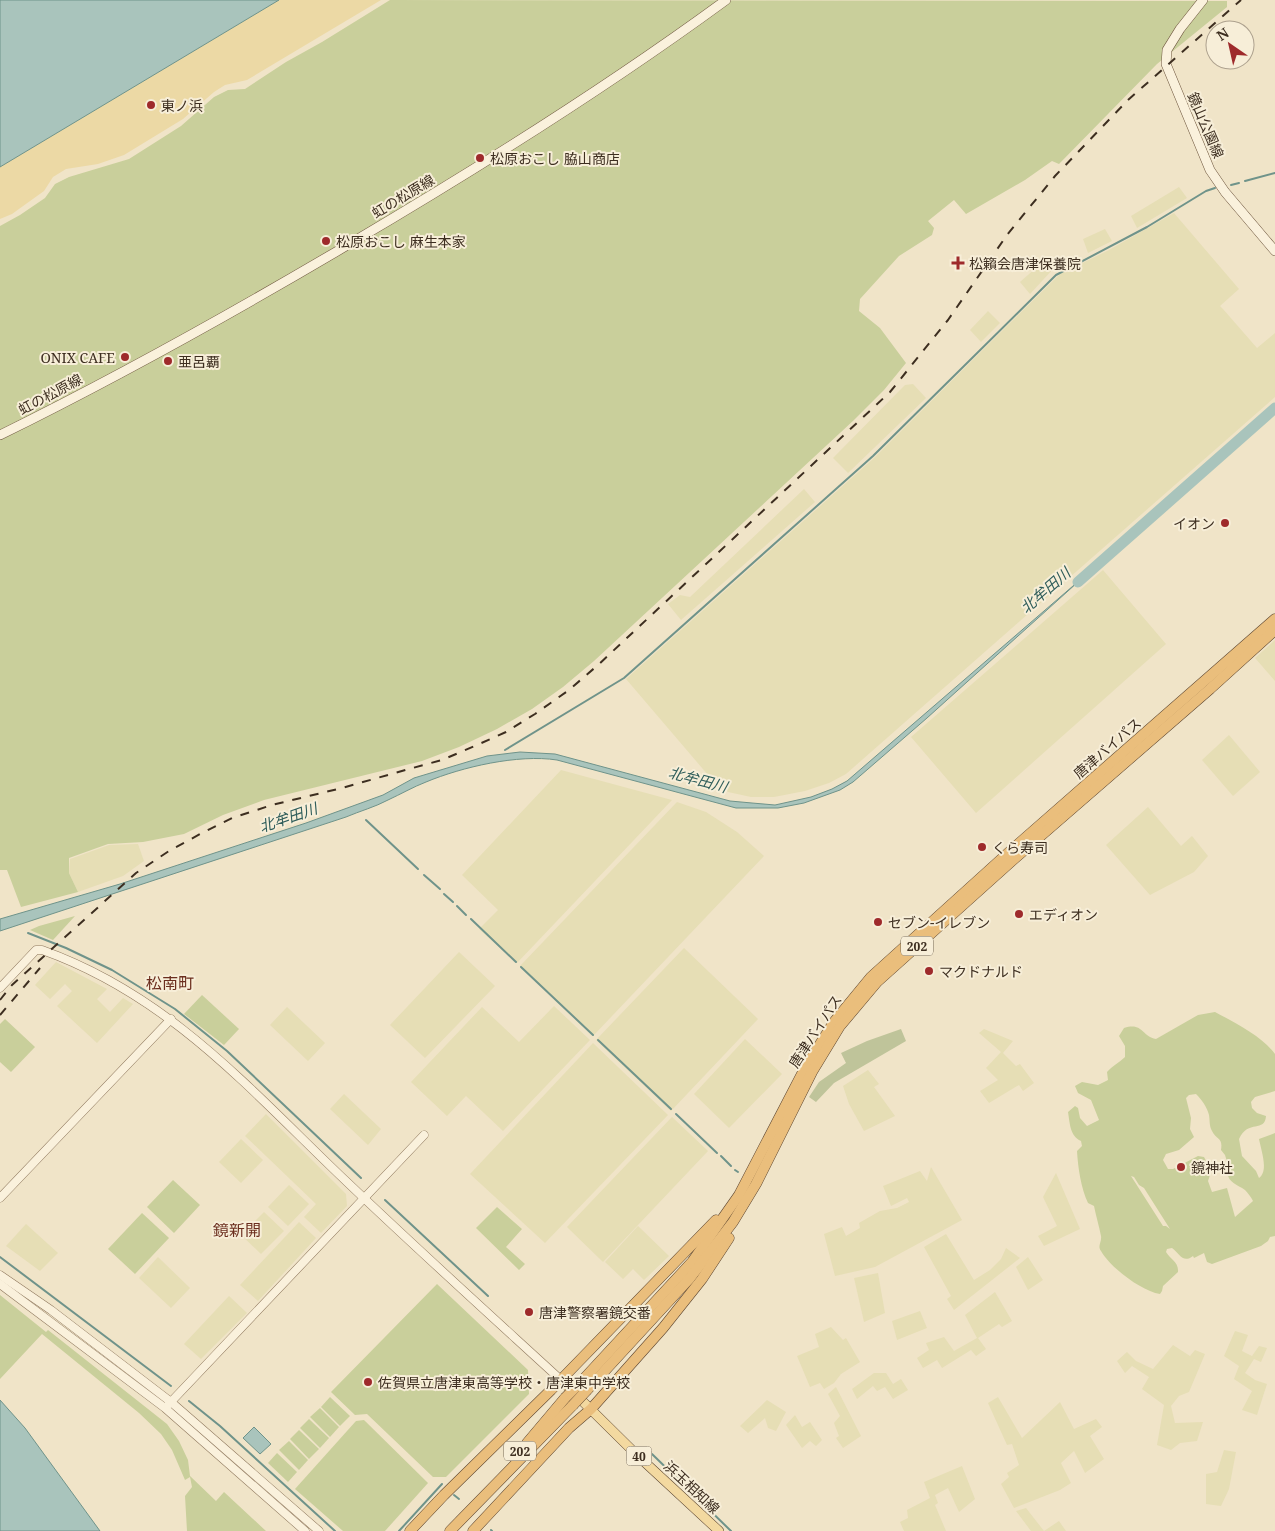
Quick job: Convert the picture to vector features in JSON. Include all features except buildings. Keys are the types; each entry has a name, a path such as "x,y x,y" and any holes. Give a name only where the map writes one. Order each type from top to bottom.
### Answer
{"highway":[{"name":"唐津バイパス","path":"744,1196 805,1068 834,1022 871,976 1275,619"},
{"name":"唐津バイパス","path":"450,1531 637,1328 744,1196 812,1072 840,1026 877,982 1275,630"},
{"name":"202","path":"410,1531 744,1196"},
{"name":"202","path":"473,1531 569,1428 591,1409 663,1328 702,1279 740,1221 744,1196"}],"main road":[{"name":"虹の松原線","path":"0,435 238,309 392,219 534,132 726,0"},
{"name":"鏡山公園線","path":"1203,0 1180,29 1167,50 1166,64 1210,170 1225,192 1275,251"},
{"name":"浜玉相知線","path":"561,1380 719,1531"}],"street":[{"path":"0,988 36,950 42,950 106,978 159,1010 222,1060 365,1199 561,1380"},
{"path":"0,1198 171,1019"},
{"path":"168,1405 424,1135"},
{"path":"0,1275 50,1310 168,1405 319,1531"},
{"path":"0,1284 168,1405 305,1531"}],"shaded area":[{"path":"1179,187 1187,198 1137,228 1131,216"},
{"path":"1174,213 1239,289 1220,306 1257,348 1275,333 1275,397 846,774 829,783 805,791 774,797 751,797 728,792 708,775 626,679 874,458 1060,274 1109,250"},
{"path":"1105,229 1112,241 1088,253 1083,239"},
{"path":"1046,259 1054,268 1030,294 1020,282"},
{"path":"988,311 1000,323 981,342 970,330"},
{"path":"913,384 926,398 848,473 833,458 905,385"},
{"path":"804,489 815,502 681,620 668,604 680,595 690,597"},
{"path":"1103,570 1166,644 976,813 911,737"},
{"path":"1275,640 1275,681 1255,658"},
{"path":"1229,735 1260,772 1233,796 1202,760"},
{"path":"561,770 672,800 517,963 479,929 498,910 462,875"},
{"path":"677,802 706,812 737,832 764,856 593,1036 520,966"},
{"path":"1148,807 1181,846 1192,836 1208,856 1194,872 1150,895 1106,845"},
{"path":"138,844 144,861 123,876 78,892 69,873 70,859 109,845"},
{"path":"684,948 758,1019 671,1111 596,1040"},
{"path":"459,952 495,986 425,1058 390,1025"},
{"path":"56,962 107,989 97,999 110,1012 123,998 133,1004 97,1043 57,1006 72,991 65,984 50,999 35,985"},
{"path":"554,1006 590,1040 503,1131 466,1096 447,1116 411,1082 482,1007 519,1042"},
{"path":"287,1007 325,1043 308,1061 270,1025"},
{"path":"984,1029 1013,1041 1003,1053 1016,1066 1020,1064 1034,1083 1023,1091 1019,1085 989,1103 980,1091 998,1080 986,1068 1001,1052 979,1033"},
{"path":"745,1039 782,1074 729,1128 694,1094"},
{"path":"593,1043 668,1115 545,1243 470,1174"},
{"path":"868,1070 879,1084 874,1087 895,1116 864,1131 849,1104 843,1086"},
{"path":"344,1094 381,1129 368,1145 330,1109"},
{"path":"266,1114 346,1194 347,1206 321,1233 304,1217 316,1204 245,1136"},
{"path":"672,1117 708,1151 603,1262 567,1227"},
{"path":"241,1139 263,1160 241,1183 219,1162"},
{"path":"931,1167 962,1220 875,1267 835,1276 824,1234 842,1227 846,1236 860,1228 859,1223 880,1211 897,1208 909,1202 907,1198 891,1206 883,1186 920,1171 927,1181"},
{"path":"1056,1173 1080,1229 1044,1246 1038,1236 1057,1226 1043,1197"},
{"path":"289,1185 309,1204 288,1226 268,1207"},
{"path":"264,1212 284,1231 261,1254 241,1235"},
{"path":"299,1222 316,1238 258,1301 240,1285"},
{"path":"26,1224 58,1253 40,1271 6,1246"},
{"path":"638,1226 669,1256 644,1280 633,1269 623,1279 605,1262"},
{"path":"946,1234 974,1280 990,1270 1001,1259 1006,1248 1020,1258 954,1310 947,1299 951,1296 924,1247"},
{"path":"158,1257 190,1288 171,1308 139,1278"},
{"path":"1028,1257 1043,1280 1028,1290 1016,1267"},
{"path":"878,1273 885,1313 864,1322 854,1278"},
{"path":"995,1292 1012,1321 1002,1327 999,1324 978,1338 986,1349 976,1356 971,1350 942,1368 937,1360 923,1368 917,1358 929,1350 926,1343 944,1337 954,1351 977,1338 965,1315"},
{"path":"229,1296 247,1313 201,1359 184,1344"},
{"path":"920,1311 927,1328 897,1340 892,1321"},
{"path":"831,1327 843,1340 846,1338 860,1362 841,1374 834,1383 824,1389 820,1383 810,1387 797,1356 819,1347 815,1334"},
{"path":"1235,1331 1248,1335 1242,1351 1252,1356 1259,1346 1267,1348 1261,1362 1254,1359 1245,1373 1255,1380 1267,1384 1257,1415 1242,1410 1252,1391 1234,1379 1239,1366 1224,1356"},
{"path":"1173,1345 1190,1356 1195,1350 1205,1354 1189,1392 1179,1396 1171,1406 1175,1423 1203,1422 1197,1441 1180,1443 1171,1450 1157,1445 1164,1405 1142,1389 1149,1377 1132,1366 1125,1373 1117,1361 1127,1352 1136,1361 1153,1369"},
{"path":"874,1373 886,1373 893,1384 901,1379 908,1390 893,1399 885,1387 877,1391 873,1386 857,1399 852,1389"},
{"path":"836,1387 861,1436 843,1448 836,1438 839,1436 834,1423 840,1416 828,1394"},
{"path":"998,1397 1022,1438 1060,1402 1074,1429 1096,1419 1102,1427 1090,1436 1104,1459 1085,1473 1074,1451 1061,1463 1071,1483 1060,1490 1014,1508 1001,1484 1009,1477 1007,1473 1019,1465 1012,1444 1007,1445 988,1403"},
{"path":"767,1400 786,1412 776,1431 768,1428 765,1418 748,1433 740,1426"},
{"path":"795,1415 802,1427 810,1422 822,1440 816,1446 810,1441 802,1448 786,1425"},
{"path":"1224,1450 1236,1452 1229,1489 1221,1506 1206,1504 1206,1474 1217,1472"},
{"path":"962,1466 975,1499 959,1512 948,1488 935,1495 938,1503 935,1505 946,1531 904,1531 900,1522 908,1518 907,1510 930,1498 924,1482"},
{"path":"1026,1508 1044,1531 1031,1531 1016,1511"},
{"path":"1059,1521 1066,1531 1044,1531"}],"green space":[{"path":"390,0 1227,1 1227,7 1211,20 1205,20 1205,25 1157,64 1059,164 1052,161 1025,180 966,214 954,200 928,221 934,228 932,235 899,256 860,299 859,311 880,328 906,363 884,390 854,420 594,661 563,687 532,709 497,729 459,747 422,761 264,800 223,815 184,834 143,842 108,844 69,858 69,873 78,892 21,907 7,870 0,870 0,226 45,198 55,184 69,177 129,159 181,126 214,97 228,90 245,89 286,62"},
{"path":"75,916 53,940 30,930 39,926"},
{"path":"202,995 239,1029 224,1045 184,1014"},
{"name":"鏡神社","path":"1215,1012 1256,1036 1275,1054 1275,1091 1255,1097 1251,1102 1252,1108 1257,1113 1266,1116 1265,1121 1263,1124 1247,1129 1239,1139 1242,1156 1256,1171 1259,1178 1264,1170 1264,1165 1259,1139 1275,1133 1275,1236 1270,1237 1261,1246 1212,1264 1207,1262 1204,1253 1194,1258 1193,1256 1186,1259 1181,1257 1172,1248 1167,1249 1166,1252 1176,1263 1178,1272 1163,1286 1160,1294 1135,1283 1119,1271 1100,1249 1101,1236 1094,1206 1088,1203 1080,1178 1077,1151 1082,1146 1081,1141 1073,1133 1068,1112 1075,1106 1078,1108 1080,1118 1087,1126 1099,1120 1091,1100 1078,1093 1075,1086 1082,1082 1098,1085 1108,1080 1107,1072 1125,1057 1125,1046 1119,1036 1124,1028 1139,1028 1147,1035 1156,1039 1198,1015","holes":["1196,1094 1207,1109 1210,1127 1220,1141 1221,1150 1225,1155 1229,1168 1229,1179 1245,1190 1253,1201 1235,1217 1227,1188 1212,1192 1208,1181 1210,1175 1204,1157 1198,1156 1173,1169 1168,1169 1163,1160 1166,1154 1179,1150 1194,1137 1190,1129 1191,1118 1186,1098 1189,1095","1131,1176 1144,1188 1170,1229 1163,1226"]},
{"path":"5,1019 35,1047 11,1072 0,1062 0,1024"},
{"path":"901,1029 906,1041 834,1083 816,1102 809,1097 819,1082 846,1063 841,1053"},
{"path":"173,1180 200,1205 174,1233 147,1207"},
{"path":"497,1207 522,1229 506,1247 525,1264 519,1270 476,1228"},
{"path":"142,1213 169,1238 135,1274 108,1249"},
{"path":"437,1284 528,1370 529,1394 446,1477 433,1477 367,1414 355,1415 331,1392"},
{"path":"0,1295 46,1332 48,1330 167,1424 179,1441 188,1460 190,1476 216,1501 224,1492 266,1531 187,1531 185,1496 192,1487 190,1477 185,1480 172,1450 161,1434 139,1413 42,1334 0,1379"},
{"path":"330,1397 350,1416 340,1426 321,1407"},
{"path":"320,1408 339,1427 330,1437 310,1417"},
{"path":"309,1419 329,1438 320,1448 300,1428"},
{"path":"364,1420 428,1483 385,1531 343,1531 295,1489 356,1421"},
{"path":"299,1430 319,1449 309,1459 290,1439"},
{"path":"289,1441 308,1460 299,1470 279,1450"},
{"path":"277,1453 297,1472 288,1482 268,1463"}],"sand":[{"name":"東ノ浜","path":"279,0 381,0 247,80 225,85 183,119 124,155 98,164 66,169 53,177 44,191 12,214 0,219 0,167"}],"water":[{"path":"0,0 279,0 0,167"},
{"path":"1088,573 853,782 840,790 804,803 778,808 736,808 557,760 508,760 456,771 416,786 378,805 346,817 0,931 0,919 120,884 306,823 383,795 414,778 487,756 520,752 555,754 730,801 775,805 811,797 847,781"},
{"path":"0,1400 25,1428 100,1531 0,1531"},
{"path":"254,1427 271,1444 260,1454 243,1438"}],"waterway":[{"path":"1245,181 1275,173"},
{"path":"1231,185 1239,183"},
{"path":"505,750 624,678 873,456 1056,275 1147,227 1206,191 1215,188"},
{"name":"北牟田川","path":"1078,582 1275,408"},
{"path":"366,820 418,869"},
{"path":"424,875 440,889"},
{"path":"444,894 453,902"},
{"path":"457,906 466,915"},
{"path":"471,919 516,962"},
{"path":"28,933 66,948 112,970 175,1009 227,1051 361,1178"},
{"path":"521,967 593,1035"},
{"path":"598,1040 671,1109"},
{"path":"676,1114 717,1153"},
{"path":"721,1156 731,1166"},
{"path":"385,1200 488,1296"},
{"path":"0,1257 171,1386"},
{"path":"189,1401 220,1426 335,1531"},
{"path":"652,1454 731,1531"},
{"path":"399,1531 442,1484"},
{"path":"454,1495 459,1499"}],"railway":[{"path":"0,1000 12,985 136,873 169,851 202,833 232,818 272,805 442,760 506,732 569,690 890,392 948,320 1007,235 1055,176 1128,100 1241,0"},
{"path":"0,1015 40,968"}],"place":[{"name":"東ノ浜","path":"151,105"},
{"name":"松原おこし 脇山商店","path":"480,158"},
{"name":"松原おこし 麻生本家","path":"326,241"},
{"name":"松籟会唐津保養院","path":"958,263"},
{"name":"ONIX CAFE","path":"125,357"},
{"name":"亜呂覇","path":"168,361"},
{"name":"イオン","path":"1225,523"},
{"name":"くら寿司","path":"982,847"},
{"name":"エディオン","path":"1019,914"},
{"name":"セブン-イレブン","path":"878,922"},
{"name":"マクドナルド","path":"929,971"},
{"name":"鏡神社","path":"1181,1167"},
{"name":"唐津警察署鏡交番","path":"529,1312"},
{"name":"佐賀県立唐津東高等学校・唐津東中学校","path":"368,1382"}],"district":[{"name":"松南町","path":"170,983"},
{"name":"鏡新開","path":"237,1230"}]}
